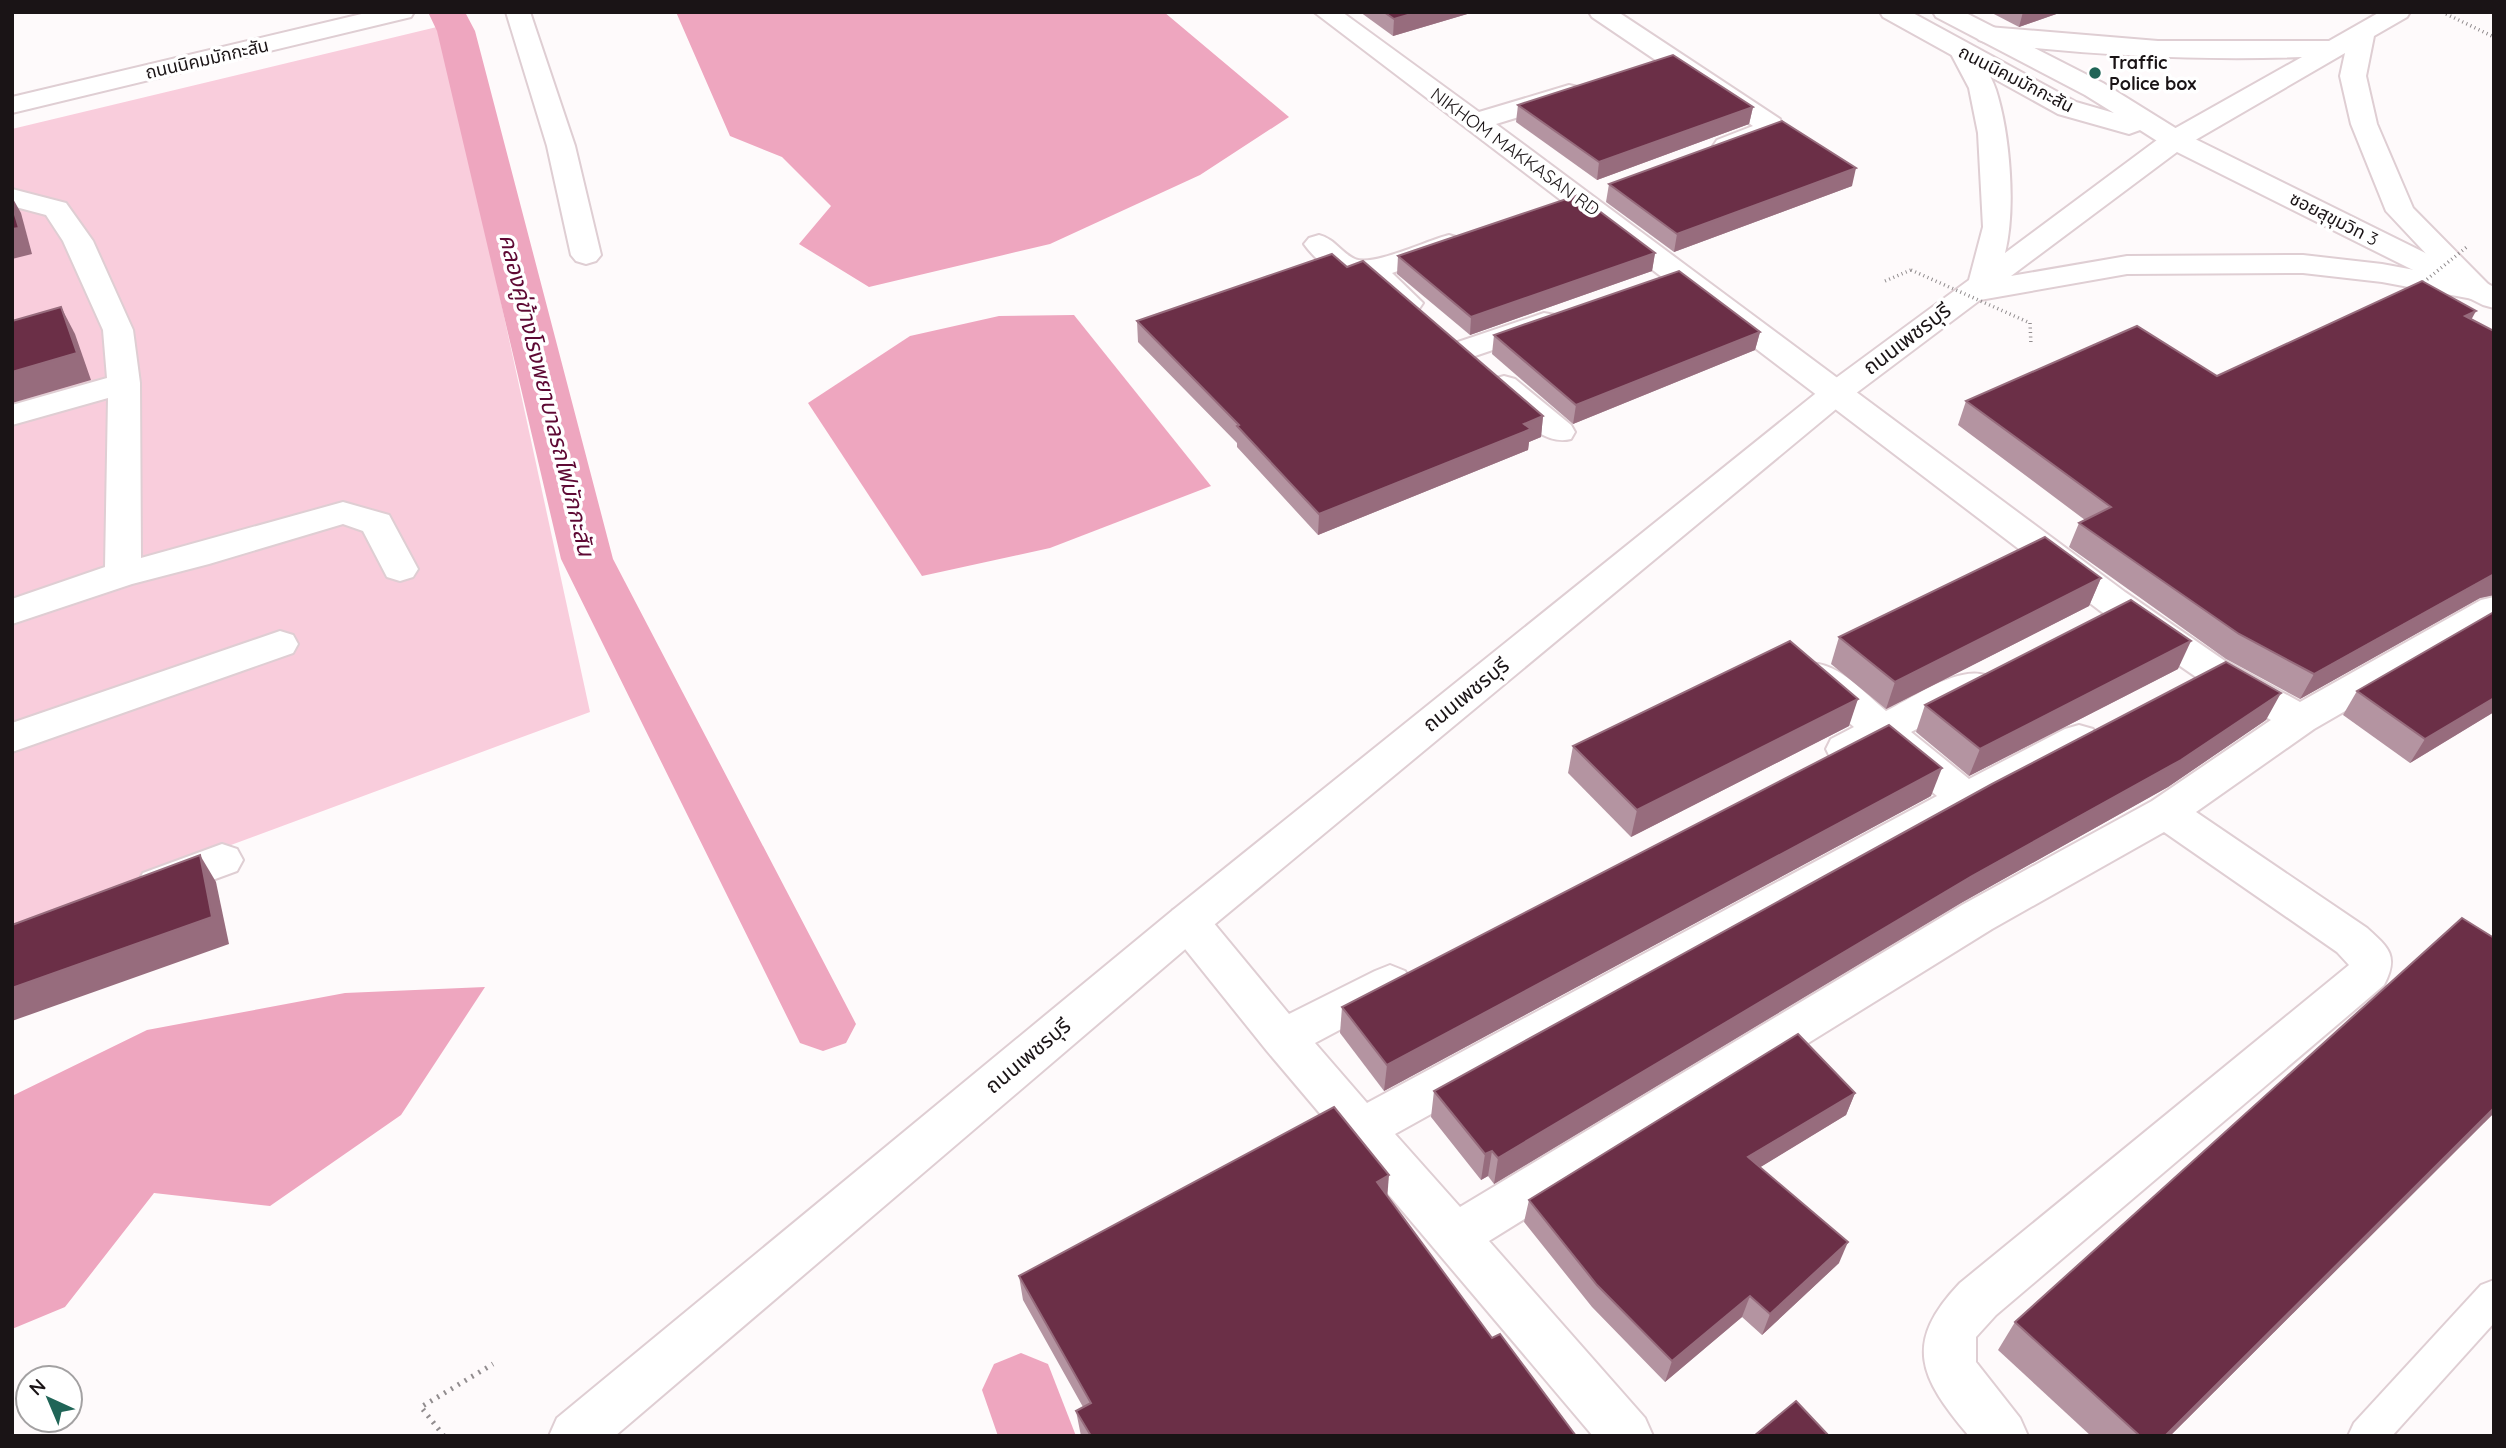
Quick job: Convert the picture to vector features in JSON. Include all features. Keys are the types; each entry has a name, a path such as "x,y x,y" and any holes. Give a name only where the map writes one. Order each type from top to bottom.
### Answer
{"street":[{"name":"ถนนนิคมมักกะสัน","path":"12,86 324,12"},
{"path":"518,12 561,146 586,255"},
{"path":"1601,12 1770,125 1769,129 1762,133 1697,157"},
{"name":"ถนนนิคมมักกะสัน","path":"1892,12 2067,108 2175,139"},
{"name":"ถนนนิคมมักกะสัน","path":"1945,12 2094,89 2175,139"},
{"name":"ถนนเพชรบุรี","path":"575,1436 1188,922 1836,393 2175,139 2398,12"},
{"name":"ถนนนิคมมักกะสัน","path":"12,105 396,13"},
{"name":"NIKHOM MAKKASAN RD","path":"1341,15 1474,122 1593,195 1665,279 1836,393 2122,607 2213,670 2300,719"},
{"path":"2362,33 2353,76 2364,124 2400,211 2486,295"},
{"path":"1988,35 2075,45 2262,51 2333,48"},
{"path":"1963,52 1982,88 1992,133 1997,228 1976,287 2127,265 2303,264 2382,272 2486,295"},
{"path":"1637,71 1675,60"},
{"path":"1474,122 1587,87"},
{"name":"ซอยสุขุมวิท 3","path":"2175,139 2486,295"},
{"path":"1542,212 1593,195"},
{"path":"12,197 56,209 78,240 118,330 124,383 123,574"},
{"path":"1319,244 1346,267 1371,270 1480,233"},
{"path":"1371,270 1559,432"},
{"path":"1446,336 1577,310"},
{"path":"12,415 124,383"},
{"path":"12,612 123,574 197,556 343,513 377,523 400,569"},
{"path":"2086,625 2122,607"},
{"path":"1455,1236 1978,917 2166,812 2300,719 2494,609"},
{"path":"12,738 280,644"},
{"path":"1802,664 1966,798"},
{"path":"1810,767 2003,668"},
{"path":"2175,689 2213,670"},
{"path":"1361,1129 1966,798 2114,721"},
{"path":"2002,1436 1953,1375 1946,1350 1954,1326 1978,1299 2369,973 2371,958 2353,940 2166,812"},
{"path":"123,897 222,860"},
{"path":"1188,922 1283,1038 1627,1436"},
{"path":"1283,1038 1418,969"}],"lane":[{"path":"2367,1436 2494,1297"}],"path":[{"path":"2442,12 2494,37"},
{"path":"2418,286 2468,246"},
{"path":"1885,281 1911,270 2030,323 2031,345"},
{"path":"444,1436 421,1407 493,1364"}],"shaded area":[{"path":"676,12 1164,12 1289,117 1200,175 1050,244 869,287 799,244 831,206 782,157 730,136"},
{"path":"441,26 590,712 12,926 12,129"},
{"path":"1074,315 1211,486 1050,548 922,576 808,403 910,336 999,316"},
{"path":"485,987 401,1115 270,1206 154,1193 65,1307 12,1329 12,1096 147,1030 345,993"}],"building":[{"path":"1384,12 1418,12 1394,19"},
{"path":"1673,55 1753,107 1599,162 1518,105"},
{"path":"1782,121 1856,168 1677,234 1609,184"},
{"path":"1578,195 1655,253 1471,317 1398,256"},
{"path":"12,205 19,228 12,229"},
{"path":"1332,254 1347,267 1363,261 1543,416 1524,424 1531,429 1319,514 1237,426 1239,425 1137,321"},
{"path":"1679,271 1760,332 1576,405 1494,335"},
{"path":"2422,281 2476,311 2465,316 2494,331 2494,574 2314,674 2239,634 2079,523 2111,507 1966,401 2137,326 2217,376"},
{"path":"61,307 77,353 12,372 12,321"},
{"path":"2045,537 2101,578 1895,682 1839,637"},
{"path":"2131,600 2191,641 1980,749 1925,705"},
{"path":"2494,612 2494,698 2425,739 2357,691"},
{"path":"1790,641 1858,699 1637,810 1573,746"},
{"path":"2226,662 2281,693 2181,760 1972,876 1498,1158 1492,1151 1485,1154 1434,1091 1992,784"},
{"path":"1889,725 1942,768 1387,1065 1342,1007"},
{"path":"200,855 212,917 12,988 12,925"},
{"path":"2462,918 2494,938 2494,1108 2165,1436 2140,1436 2015,1322"},
{"path":"1798,1034 1855,1093 1748,1157 1848,1242 1770,1314 1750,1296 1672,1361 1597,1285 1529,1200"},
{"path":"1334,1107 1389,1175 1377,1182 1492,1338 1500,1334 1576,1436 1091,1436 1076,1411 1091,1403 1019,1276"},
{"path":"1796,1401 1829,1436 1754,1436"}],"waterway":[{"name":"คลองคู่ข้างโรงพยาบาลรถไฟมักกะสัน","path":"446,12 456,31 587,559 823,1024"},
{"name":"คลองคู่ข้างโรงพยาบาลรถไฟมักกะสัน","path":"1021,1390 1037,1436"}],"place":[{"name":"Traffic Police box","path":"2095,73"}]}
